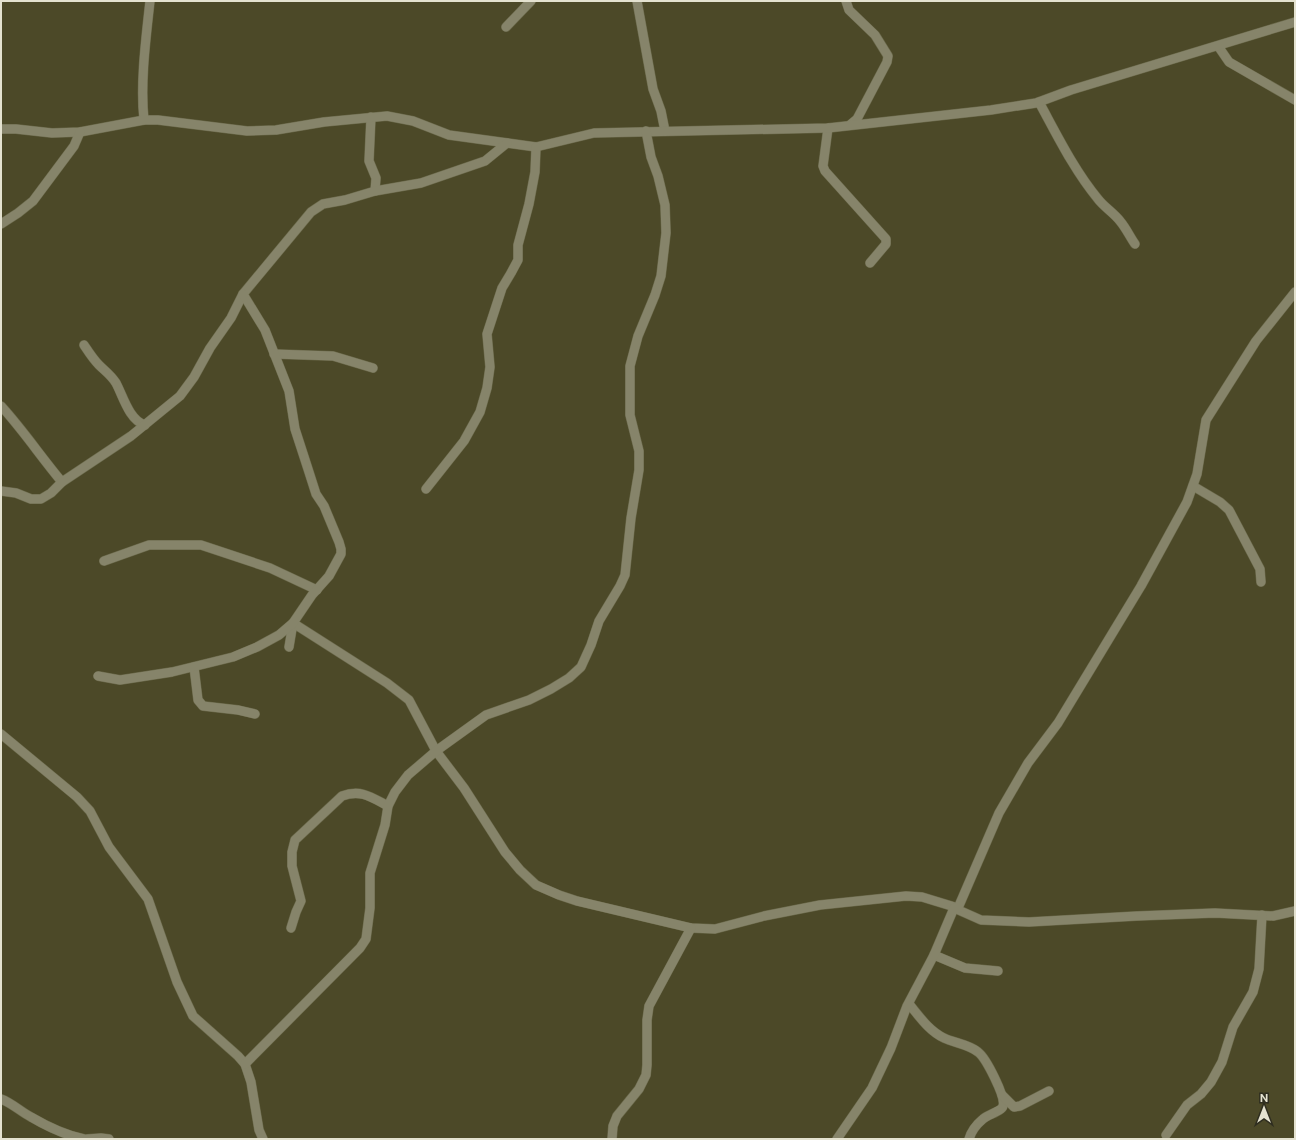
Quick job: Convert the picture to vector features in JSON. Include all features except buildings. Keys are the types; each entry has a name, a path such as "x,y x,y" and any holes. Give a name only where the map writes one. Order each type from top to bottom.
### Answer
{"street":[{"path":"144,120 142,107 144,64 150,1"},
{"path":"506,27 531,1"},
{"path":"637,1 653,89 661,111 664,131"},
{"path":"846,1 849,10 875,35 888,56 857,119 851,124"},
{"path":"1,129 52,133 80,132 144,120 158,120 185,122 224,129 247,131 276,130 371,116 387,116 413,122 449,135 536,147 594,133 828,128 851,124 990,110 1039,102 1071,90 1295,22"},
{"path":"1218,46 1229,62 1295,100"},
{"path":"1039,102 1064,148 1088,185 1105,207 1120,220 1135,244"},
{"path":"371,116 369,161 376,178 375,191"},
{"path":"828,128 824,166 825,171 886,239 886,244 870,263"},
{"path":"244,1064 360,948 366,939 370,908 370,873 385,825 388,806 395,792 408,775 436,751 486,715 529,700 551,689 581,667 599,621 625,575 631,518 639,470 639,451 630,415 630,366 638,336 655,295 660,276 666,233 665,205 658,176 651,157 646,131"},
{"path":"1,224 18,213 32,200 74,146 80,132"},
{"path":"1,491 16,493 31,499 41,499 51,493 62,482 145,425 180,396 194,378 210,348 231,318 243,294 311,212 323,204 345,200 375,191 421,183 485,161 507,143"},
{"path":"426,489 464,441 480,412 487,388 490,367 487,334 502,288 518,260 518,245 529,204 535,172 536,147"},
{"path":"837,1139 872,1088 891,1048 909,1004 934,955 999,813 1024,769 1058,722 1106,644 1141,586 1187,502 1197,474 1206,420 1256,341 1295,292"},
{"path":"98,676 120,680 194,667 233,657 257,647 279,635 293,623 335,566 341,554 341,549 332,525 316,494 295,429 289,391 265,330 243,294"},
{"path":"84,344 94,360 110,375 115,382 125,402 139,424 145,425"},
{"path":"274,354 333,356 373,368"},
{"path":"1,406 14,420 62,482"},
{"path":"1193,486 1229,510 1260,569 1261,582"},
{"path":"104,561 149,545 201,545 270,568 317,590"},
{"path":"293,623 387,683 409,700 436,751 464,788 505,852 520,870 536,885 577,901 690,928 715,929 764,916 820,905 906,896 922,897 956,908 981,920 1002,922 1207,913 1273,916 1295,911"},
{"path":"289,647 293,623"},
{"path":"194,667 198,700 203,706 238,710 255,714"},
{"path":"1,734 77,797 90,811 109,847 148,899 177,982 193,1016 238,1056 244,1064 251,1082 259,1130 263,1139"},
{"path":"291,928 301,901 292,866 292,852 295,840 342,796 350,793 366,794 388,806"},
{"path":"1166,1135 1187,1105 1201,1094 1211,1082 1222,1062 1233,1027 1253,992 1259,969 1262,915"},
{"path":"612,1139 613,1126 617,1116 639,1089 646,1075 648,1006 690,928"},
{"path":"934,955 965,968 998,971"},
{"path":"909,1004 923,1022 942,1037 970,1047 979,1052 1002,1095 1014,1107 1020,1106 1050,1091"},
{"path":"969,1139 971,1133 983,1119 992,1113 1001,1110 1003,1106 1002,1095"},
{"path":"1,1100 7,1101 30,1117 68,1136 86,1139 109,1139"}]}
